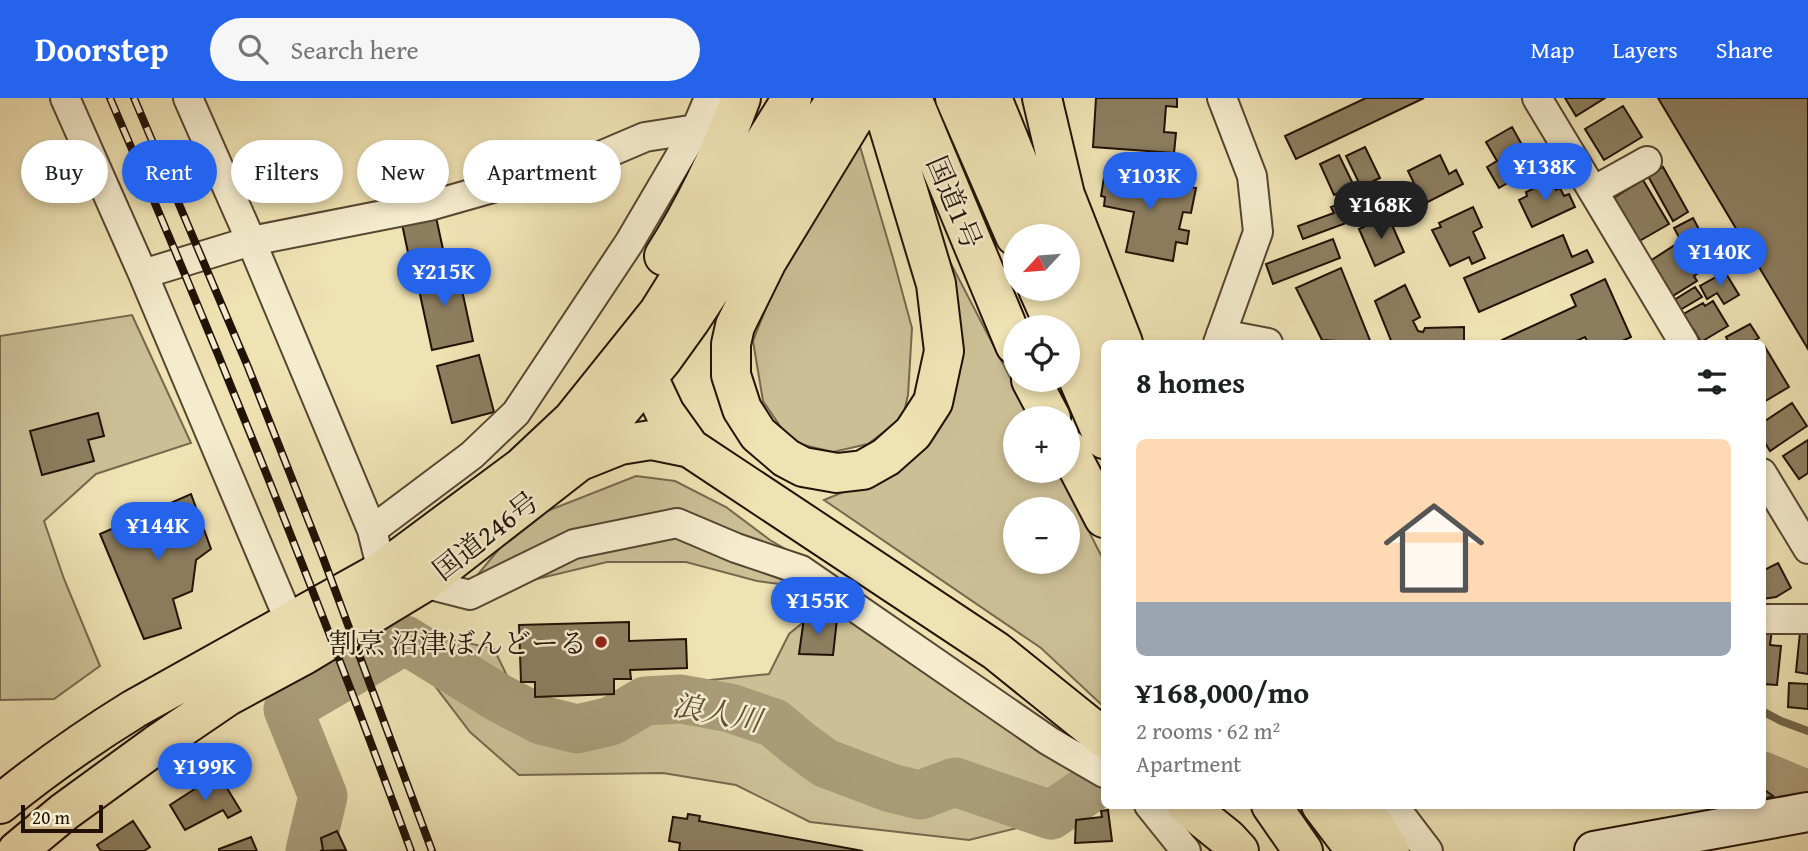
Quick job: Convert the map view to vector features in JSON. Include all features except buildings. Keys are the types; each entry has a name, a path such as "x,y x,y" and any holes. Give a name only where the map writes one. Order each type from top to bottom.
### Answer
{"highway":[{"path":"382,571 435,511 523,432 565,389 644,289 681,230 716,160 741,98"},
{"name":"国道246号","path":"0,804 94,733 382,571 522,467 573,419 658,313 792,98"},
{"name":"国道246号","path":"17,851 156,745 228,696 304,655 423,583 577,463 662,360 690,321 836,98"},
{"path":"854,98 854,118 767,261 736,326 731,344 731,375 742,409 758,434 786,458 803,467 837,473 863,470 886,457 913,433 933,402 944,351 936,284 899,106"},
{"name":"国道1号","path":"955,98 1011,224"},
{"path":"992,98 1043,224"},
{"path":"1042,98 1065,195 1122,340"},
{"name":"国道1号","path":"899,106 1003,320"},
{"path":"1075,301 1101,366"},
{"path":"658,313 648,377 665,413 690,448 996,650 1101,736"},
{"path":"1080,383 1101,432"},
{"path":"577,463 620,445 651,440 690,448"},
{"path":"1080,472 1101,513"},
{"path":"1191,809 1239,851"},
{"path":"1274,809 1303,851"},
{"path":"1324,809 1356,851"},
{"path":"1364,809 1390,851"}],"street":[{"path":"65,98 143,274 290,622"},
{"path":"188,98 372,530 382,571"},
{"path":"372,530 472,455 516,413 629,243 696,129 709,98"},
{"path":"1220,339 1258,232 1252,176 1222,98"},
{"path":"1537,98 1682,340"},
{"path":"143,274 251,241 429,206 591,160 645,137 696,129"},
{"path":"1593,191 1647,161"},
{"path":"1766,480 1808,549"},
{"path":"423,583 470,595 574,544 677,523 736,548 801,570 1049,741 1101,771"},
{"path":"1766,619 1808,619"},
{"path":"1152,809 1186,851"},
{"path":"1395,809 1428,851"},
{"path":"1594,851 1656,846 1803,816"}],"shaded area":[{"path":"856,133 912,328 908,395 903,417 868,444 833,452 791,442 763,401 753,341 776,282"},
{"path":"932,227 1003,364 1003,392 1018,392 1025,406 1003,406 1003,483 1064,483 1071,497 1003,497 1003,574 1080,574 1080,514 1101,555 1101,704 1041,648 824,500 899,469 937,422"},
{"path":"132,315 191,443 96,474 44,521 64,579 100,666 54,699 0,700 0,336"},
{"path":"636,476 675,481 726,507 770,540 809,563 819,589 757,581 686,562 607,562 508,586 475,578 522,521"},
{"path":"833,598 1085,775 1041,822 969,840 810,822 736,785 663,773 519,775 470,732 413,657 409,637 434,635 494,649 513,688 553,708 633,708 647,680 681,683 769,674 789,634"}],"waterway":[{"name":"浪人川","path":"310,851 323,796 288,709 405,640 499,698 541,720 577,729 611,721 645,701 681,699 730,708 774,723 825,763 891,788 920,795 955,782 1051,815 1098,783"},
{"path":"1766,713 1808,731"},
{"name":"浪人川","path":"1766,778 1808,795"}],"railway":[{"path":"110,98 266,472 411,851"},
{"path":"134,98 248,367 322,555 432,851"}],"place":[{"name":"割烹 沼津ぼんどーる","path":"601,642"}]}
